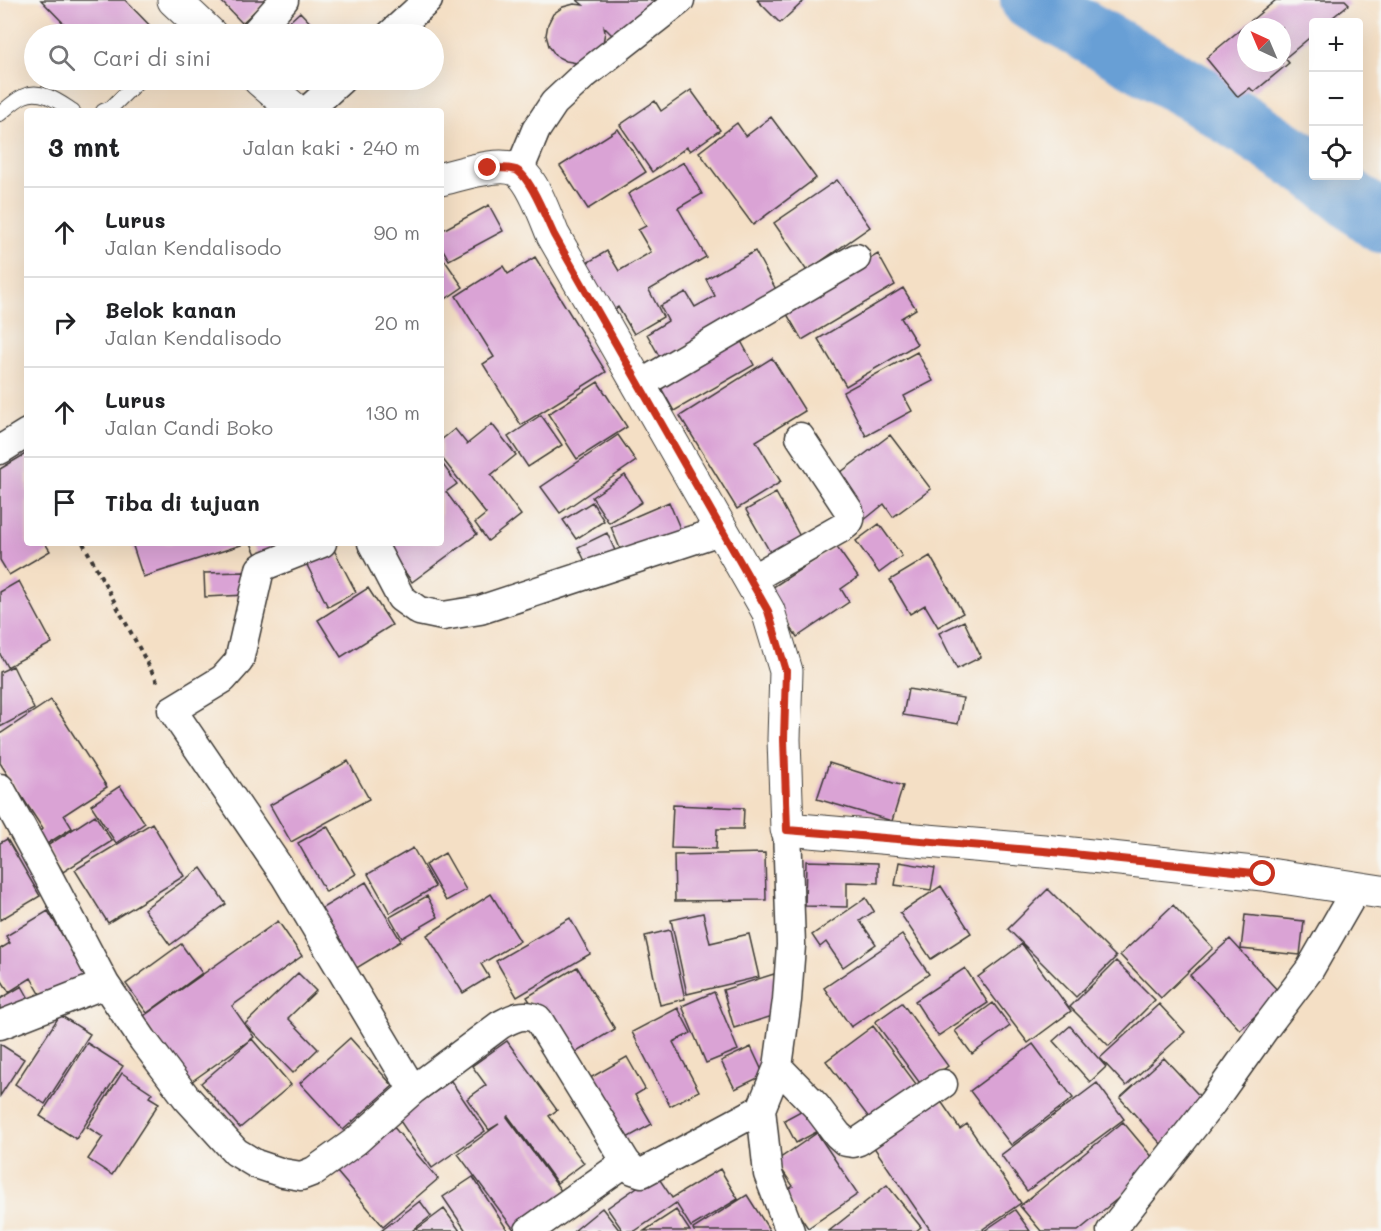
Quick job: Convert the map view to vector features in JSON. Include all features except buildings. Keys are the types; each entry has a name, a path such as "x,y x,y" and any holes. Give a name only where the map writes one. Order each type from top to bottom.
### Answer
{"street":[{"path":"263,24 284,0"},
{"path":"402,24 428,0"},
{"path":"519,171 536,130 554,103 583,76 680,0"},
{"path":"272,90 293,108"},
{"path":"310,108 330,90"},
{"path":"444,178 488,168 504,168 519,171 531,186 554,235 768,611 786,671 784,739 791,945 787,1000 778,1067 761,1110 768,1174 790,1231"},
{"path":"639,385 856,258"},
{"path":"0,450 24,435"},
{"path":"750,580 850,521 849,511 800,437"},
{"path":"374,546 401,598 420,610 443,616 480,610 723,530"},
{"path":"314,546 260,569 238,662 223,679 172,710 285,876 413,1090"},
{"path":"0,788 105,984 143,1040 186,1097 236,1152 256,1164 301,1176 314,1171 356,1141 413,1090 500,1025 515,1017 529,1016 538,1019 633,1170 642,1173 761,1110"},
{"path":"787,830 1067,854 1263,874 1369,890 1212,1103 1111,1231"},
{"path":"0,1025 105,984"},
{"path":"778,1067 816,1106 838,1135 846,1142 853,1143 943,1084"},
{"path":"529,1231 626,1162"}],"lane":[{"path":"111,108 129,90"},
{"path":"0,114 25,95 38,94 52,98 68,108"}],"path":[{"path":"84,546 172,710"}],"waterway":[{"path":"1030,0 1199,95 1309,167"},
{"path":"1327,180 1381,223"}],"route":[{"path":"488,168 519,171 531,186 554,235 768,611 786,671 784,739 787,830 1044,851 1263,874"}]}
